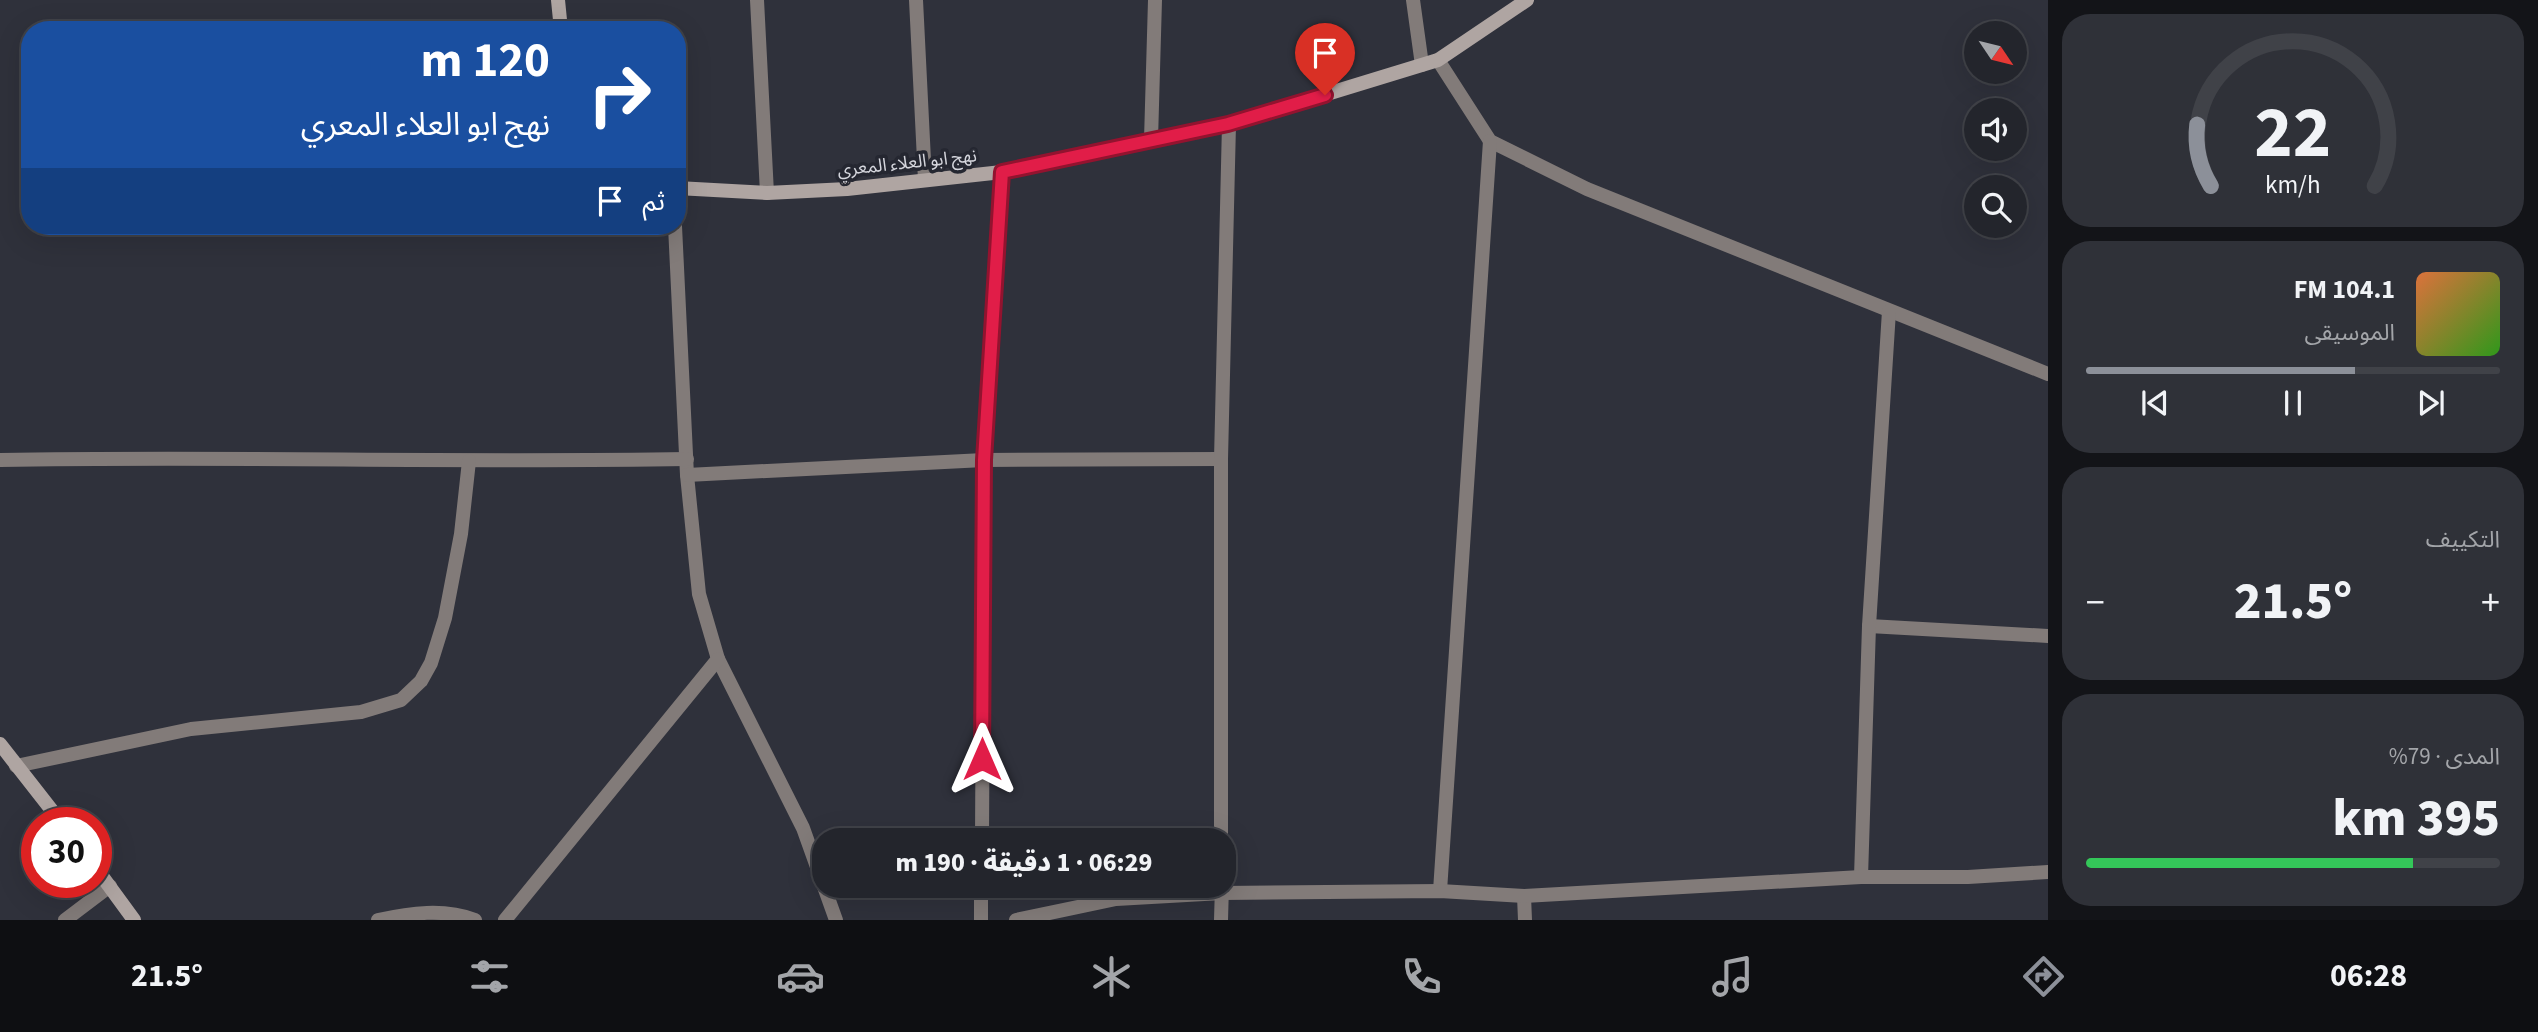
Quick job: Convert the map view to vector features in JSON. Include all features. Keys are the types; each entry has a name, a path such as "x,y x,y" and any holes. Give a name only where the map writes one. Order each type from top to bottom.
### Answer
{"street":[{"path":"558,0 560,21"},
{"path":"757,0 766,193"},
{"path":"916,0 925,180"},
{"path":"1151,140 1155,0"},
{"path":"1413,0 1422,65"},
{"name":"نهج ابو العلاء المعري","path":"686,189 766,193 847,189 1002,172 1228,124 1438,61 1527,0"},
{"path":"1438,61 1490,141 1587,189 2048,374"},
{"path":"1221,828 1221,458 1228,124"},
{"path":"1440,891 1490,141"},
{"path":"982,828 984,460 1002,172"},
{"path":"675,235 687,475 699,594 718,659 803,828 836,920"},
{"path":"1861,877 1869,626 1889,311"},
{"path":"0,460 180,457 469,461 687,459"},
{"path":"687,475 984,460 1221,458"},
{"path":"16,766 191,729 361,712 401,700 421,681 445,618 461,534 469,461"},
{"path":"1869,626 2048,636"},
{"path":"505,920 718,659"},
{"path":"0,744 49,807"},
{"path":"1236,889 1440,891 1524,896 1861,877 1968,877 2048,872"},
{"path":"112,889 134,920"},
{"path":"1524,896 1525,920"},
{"path":"65,920 94,898"},
{"path":"981,898 981,920"},
{"path":"1016,920 1127,898"},
{"path":"1221,920 1222,898"},
{"path":"378,920 418,913 457,914 475,920"}],"route":[{"path":"982,759 984,460 1002,172 1228,124 1325,95"}]}
